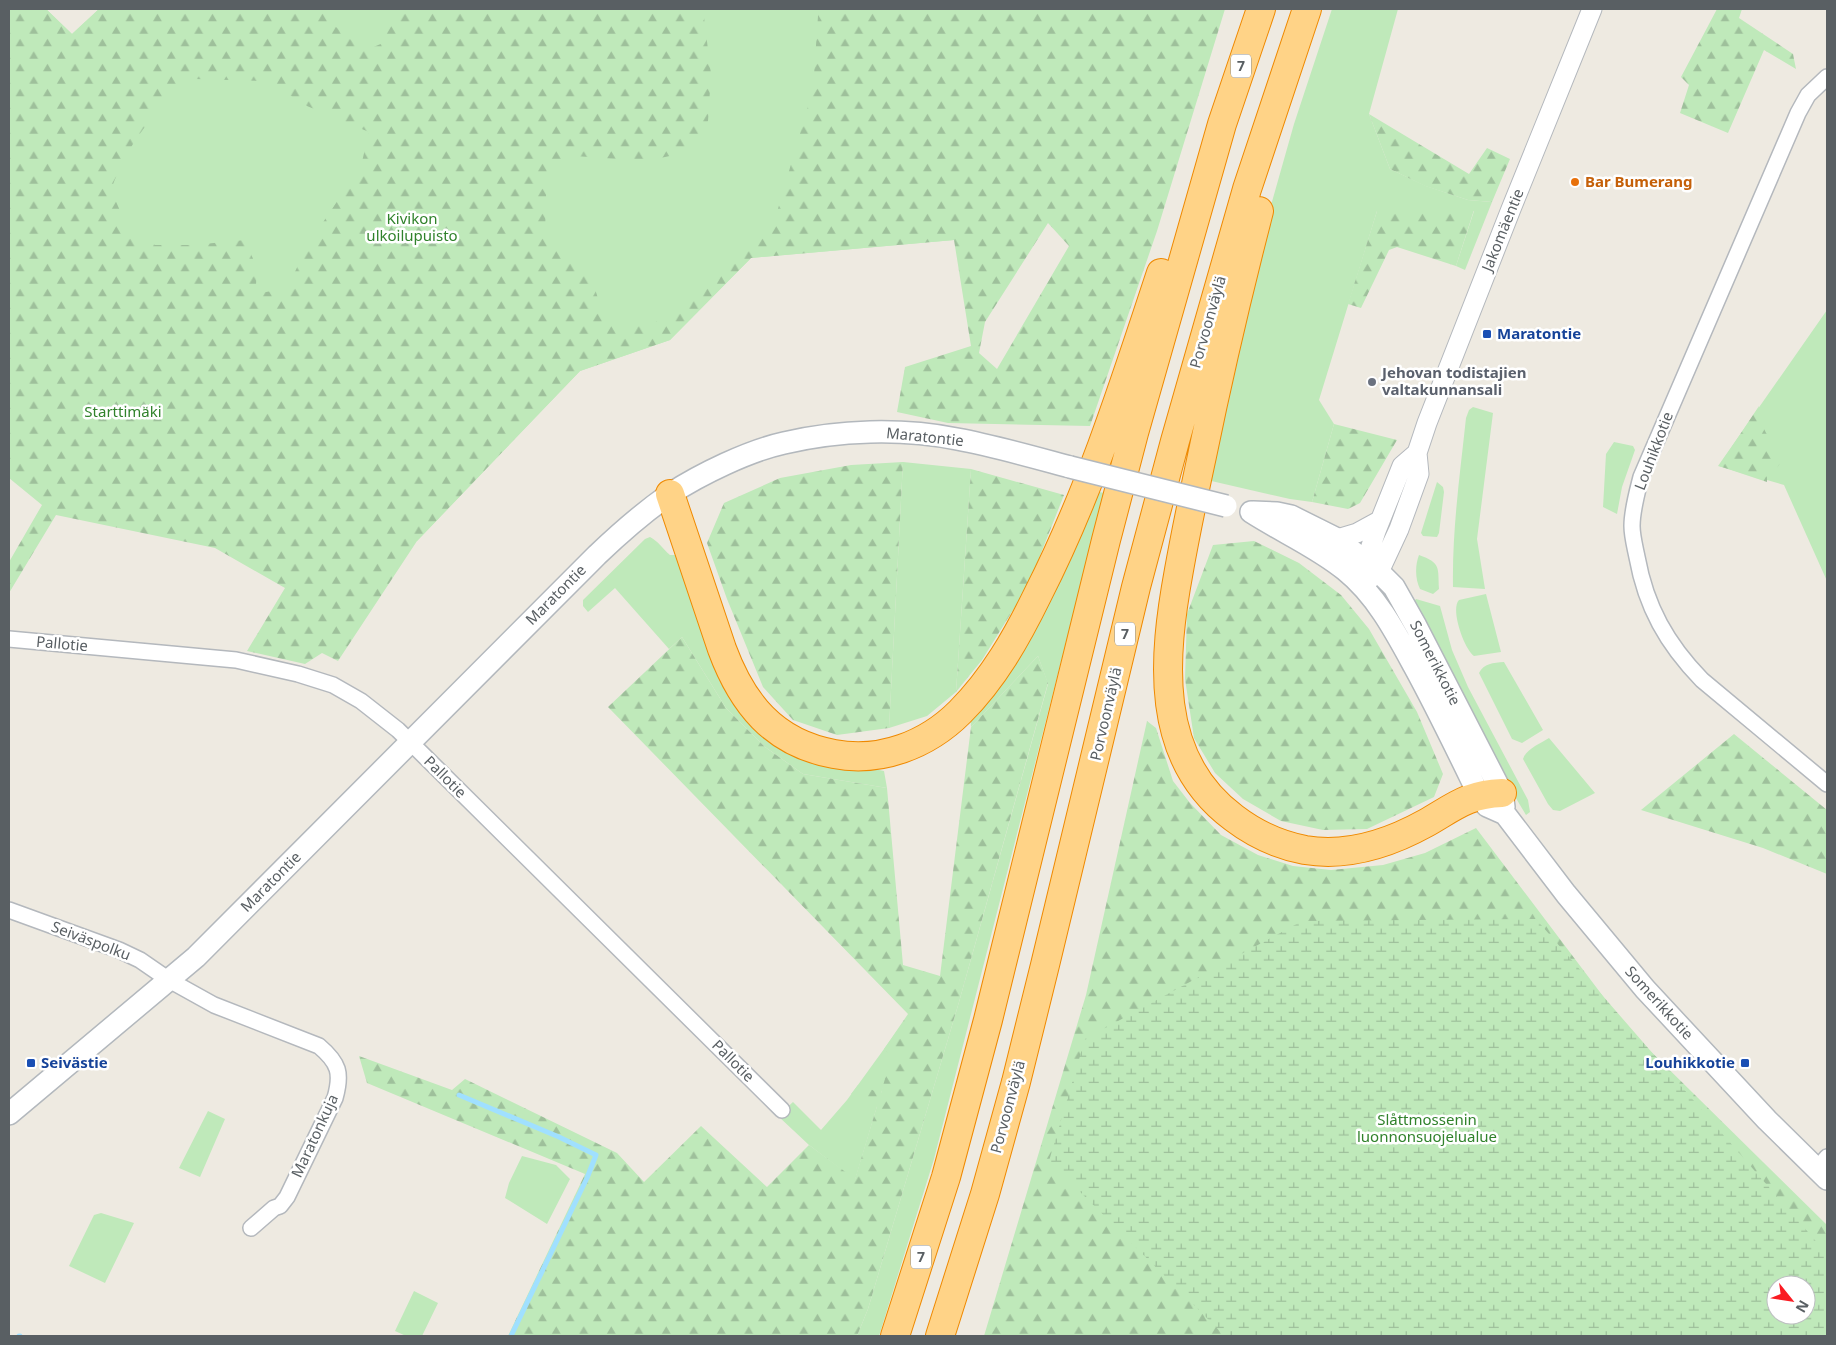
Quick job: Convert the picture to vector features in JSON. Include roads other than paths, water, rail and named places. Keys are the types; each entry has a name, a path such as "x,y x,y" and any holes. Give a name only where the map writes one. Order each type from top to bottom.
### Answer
{"highway":[{"name":"7","path":"895,1336 956,1140 995,992 1108,531 1134,433 1222,124 1261,9"},
{"name":"Porvoonväylä","path":"940,1336 985,1194 1016,1082 1136,586 1175,440 1247,189 1307,9"},
{"path":"1283,79 1264,194 1230,322 1187,524 1172,606 1168,643 1168,677 1171,714 1176,736 1194,775 1205,792 1223,810 1242,825 1260,835 1282,844 1306,850 1334,851 1384,843 1425,824 1467,798 1496,801"},
{"path":"670,494 729,669 748,702 772,726 788,738 807,747 846,757 883,755 903,749 936,731 959,713 991,677 1021,630 1052,568 1101,449 1168,255 1222,124"}],"main road":[{"name":"Maratontie","path":"9,1114 196,957 597,554 631,524 670,494 700,476 732,461 782,443 824,436 868,432 909,432 956,438 1251,512 1277,512 1291,516 1337,539 1372,566"},
{"name":"Maratontie","path":"1251,512 1326,556 1361,585"},
{"name":"Somerikkotie","path":"1372,566 1401,598 1496,801"},
{"name":"Somerikkotie","path":"1361,585 1390,623 1423,684 1496,801 1560,887 1644,989 1768,1120 1824,1168"}],"street":[{"name":"Jakomäentie","path":"1361,585 1372,566 1400,529 1419,474 1417,453 1511,209 1592,9"},
{"name":"Louhikkotie","path":"1827,78 1808,95 1798,113 1642,477 1634,508 1632,526 1639,570 1648,599 1670,642 1684,661 1702,680 1827,784"},
{"name":"Jakomäentie","path":"1372,566 1379,521 1402,466 1417,453"},
{"path":"1337,539 1357,533 1379,521"},
{"name":"Pallotie","path":"9,638 236,660 298,674 333,685 361,701 391,723 782,1110"},
{"name":"Seiväspolku","path":"9,910 119,950 140,960 169,980"},
{"name":"Maratonkuja","path":"169,980 214,1005 319,1046 330,1055 339,1074 335,1098 286,1197 280,1206 274,1208 251,1228"}],"waterway":[{"path":"459,1095 559,1137 596,1155 587,1178 511,1336"}],"place":[{"name":"Bar Bumerang","path":"1575,182"},
{"name":"Maratontie","path":"1487,334"},
{"name":"Jehovan todistajien valtakunnansali","path":"1372,382"},
{"name":"Seivästie","path":"31,1063"},
{"name":"Louhikkotie","path":"1745,1063"}],"park label":[{"name":"Kivikon ulkoilupuisto","path":"412,228"},
{"name":"Starttimäki","path":"123,412"},
{"name":"Slåttmossenin luonnonsuojelualue","path":"1427,1128"}]}
